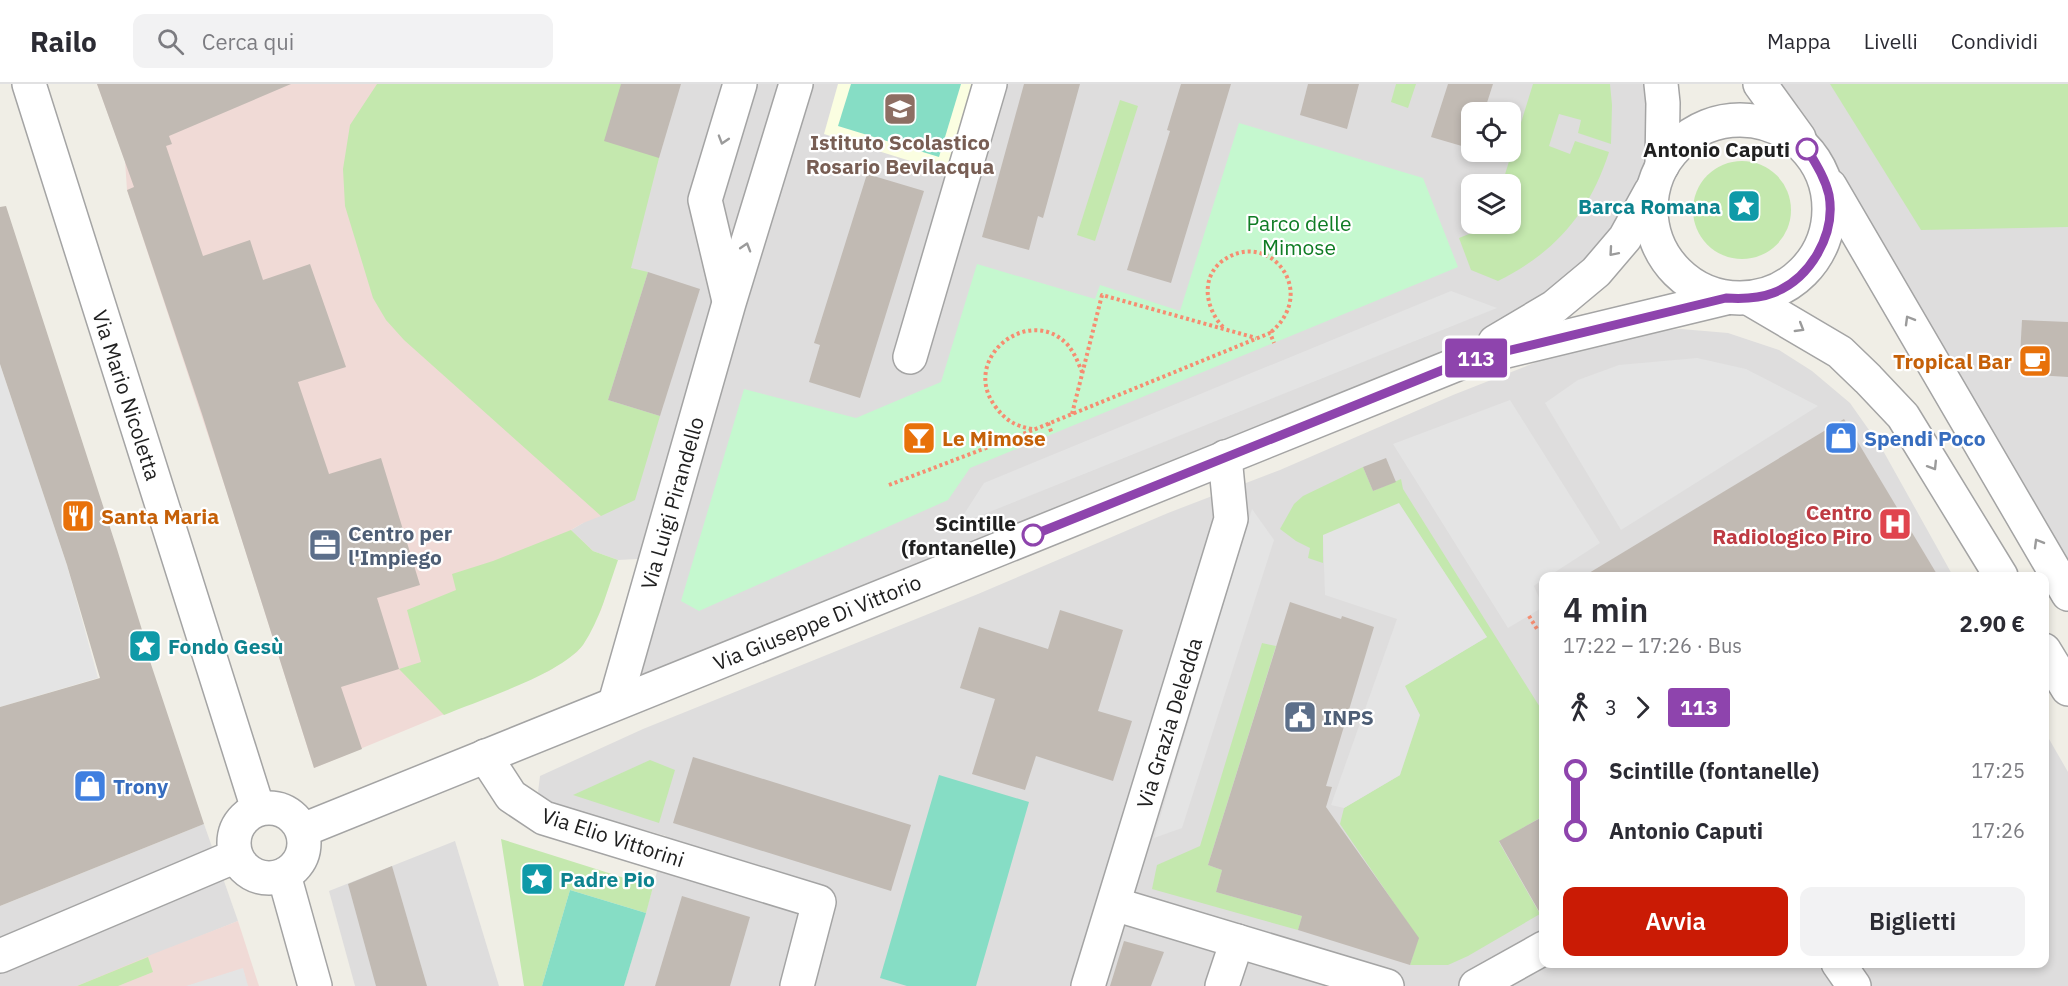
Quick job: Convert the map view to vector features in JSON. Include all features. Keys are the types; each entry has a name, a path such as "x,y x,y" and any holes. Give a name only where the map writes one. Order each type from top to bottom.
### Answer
{"street":[{"name":"Via Mario Nicoletta","path":"29,84 258,809"},
{"name":"Via Luigi Pirandello","path":"729,303 705,200 740,84"},
{"name":"Via Luigi Pirandello","path":"615,703 729,303 796,84"},
{"path":"910,357 990,84"},
{"path":"1661,84 1663,103 1658,175 1651,207 1652,225 1665,257 1681,277 1706,292 1738,298 1840,352 1903,416 1999,572"},
{"path":"1760,84 1814,161 2068,594"},
{"path":"1742,120 1766,123 1788,134 1814,161 1829,196 1829,220 1823,244 1811,265 1794,282 1773,293 1738,298 1465,361 1554,307 1596,272 1626,238 1658,175 1676,146 1695,132 1718,123 1742,120"},
{"name":"Via Giuseppe Di Vittorio","path":"303,830 1465,361"},
{"name":"Via Grazia Deledda","path":"1088,986 1231,519 1225,457"},
{"path":"2052,658 2068,689"},
{"name":"Via Elio Vittorini","path":"485,756 511,796 544,818 819,902 797,986"},
{"path":"280,808 297,820 303,830 304,851 300,861 285,875 262,878 242,866 236,856 235,833 240,822 248,814 258,809 280,808"},
{"path":"0,956 236,856"},
{"path":"285,875 315,986"},
{"path":"1114,904 1387,986"},
{"path":"1222,986 1237,941"},
{"path":"1476,986 1539,951"},
{"path":"1841,968 1854,986"}],"path":[{"path":"889,485 1033,430 1270,333 1285,317 1290,304 1291,292 1284,270 1267,256 1241,252 1224,260 1210,275 1209,301 1218,321 1226,330"},
{"path":"1072,414 1100,294 1256,338"},
{"path":"1033,430 1012,424 999,412 988,394 985,381 987,362 1001,343 1007,338 1033,330 1051,333 1068,345 1083,373"},
{"path":"1270,333 1274,343"},
{"path":"1048,423 1052,434"},
{"path":"1529,616 1537,629"}],"shaded area":[{"path":"97,84 583,84 601,516 571,530 593,551 610,581 601,610 577,652 549,671 314,768 231,505 127,190 125,161"},
{"path":"583,84 1661,84 1662,166 1625,238 1465,361 615,703 656,558 618,560 593,551 571,530 583,523"},
{"name":"Istituto Scolastico Rosario Bevilacqua","path":"838,84 977,84 950,166 946,170 939,170 824,134"},
{"path":"1760,84 2068,84 2068,594 1822,173"},
{"path":"1451,291 1497,308 957,525 984,483"},
{"path":"1681,329 1728,333 1779,350 1812,371 1850,403 1881,447 1951,572 1539,572 1539,968 2049,968 2049,739 2068,772 2068,986 624,986 666,836 545,802 538,792 540,776 643,729 978,594 1168,513 1280,470 1453,395 1575,347 1631,333"},
{"path":"1697,358 1746,369 1818,406 1621,530 1545,403 1578,380 1619,365"},
{"path":"0,364 67,565 98,678 0,707"},
{"path":"1510,400 1600,543 1555,572 1539,572 1539,582 1534,586 1539,598 1539,609 1508,628 1393,444"},
{"path":"1399,503 1487,637 1405,686 1420,715 1400,775 1344,808 1331,805 1397,619 1325,595 1323,535"},
{"path":"1252,509 1274,540 1182,828 1154,838"},
{"path":"204,824 238,921 77,986 0,986 0,906"},
{"path":"455,841 499,986 355,986 329,891"},
{"path":"238,921 259,986 77,986 153,954"},
{"path":"243,968 248,986 186,986"}],"green space":[{"path":"377,84 621,84 659,158 631,268 648,272 608,400 660,416 635,500 601,516 404,340 386,320 373,298 345,206 343,169 350,125"},
{"name":"Istituto Scolastico Rosario Bevilacqua","path":"851,84 961,84 939,157 838,126"},
{"path":"1396,84 1416,84 1408,108 1391,102"},
{"path":"1533,84 1610,84 1611,144 1578,133 1581,120 1559,114 1549,146 1570,154 1575,141 1609,152 1592,194 1581,212 1553,244 1518,270 1498,281 1471,270 1459,238 1469,234 1521,234 1521,174 1505,174 1509,162 1521,162 1521,123"},
{"path":"1830,84 2068,84 2068,227 1921,230"},
{"path":"1120,100 1138,106 1095,241 1077,235"},
{"name":"Parco delle Mimose","path":"1239,123 1423,178 1458,267 970,468 948,500 699,611 681,601 744,389 856,418 941,382 977,264 1095,299 1100,285 1180,311"},
{"path":"1742,161 1761,165 1777,175 1787,191 1791,210 1787,229 1777,245 1761,255 1742,259 1723,255 1707,245 1697,229 1693,210 1697,191 1707,175 1723,165"},
{"path":"1363,467 1373,491 1401,479 1403,489 1539,706 1539,818 1499,842 1539,915 1468,956 1448,965 1410,965 1418,938 1340,824 1344,808 1400,775 1404,686 1487,637 1323,535 1323,563 1308,558 1310,548 1280,529 1294,504 1303,496"},
{"path":"571,530 593,551 618,560 599,615 583,645 572,656 539,676 444,715 399,669 421,662 407,610 456,590 452,574 493,561"},
{"path":"1262,643 1276,646 1208,865 1222,870 1216,892 1302,916 1298,930 1152,889 1157,865 1200,846"},
{"path":"650,760 675,770 659,823 573,795"},
{"path":"939,775 1029,802 976,986 907,986 880,978"},
{"path":"501,839 653,887 646,913 570,890 542,986 524,986"},
{"path":"570,890 646,913 624,986 542,986"},
{"path":"148,957 153,972 118,986 77,986"}],"building":[{"path":"97,84 291,84 169,136 172,144 166,146 203,256 250,240 263,280 310,264 346,367 298,382 329,474 381,458 420,585 377,598 399,669 341,687 362,749 314,768 202,414 127,190 134,187"},
{"path":"621,84 681,84 659,158 604,141"},
{"path":"1024,84 1080,84 1043,218 1038,216 1029,250 982,237"},
{"path":"1181,84 1231,84 1171,283 1127,270 1170,131 1167,130"},
{"path":"1308,84 1359,84 1347,129 1300,115"},
{"path":"1448,84 1493,84 1487,102 1461,102 1461,146 1431,137"},
{"path":"867,174 924,191 860,398 809,382 820,345 814,343"},
{"path":"6,206 117,549 142,630 140,631 204,824 0,906 0,707 100,678 67,565 0,364 0,207"},
{"path":"648,272 700,289 660,416 608,400"},
{"path":"2022,320 2068,322 2068,377 2019,374"},
{"path":"1844,419 1936,572 1591,572"},
{"path":"1386,458 1396,482 1373,491 1363,467"},
{"name":"INPS","path":"1290,602 1374,627 1326,786 1332,787 1326,807 1419,938 1410,965 1298,930 1302,916 1216,892 1222,870 1208,865"},
{"path":"1060,610 1123,630 1098,711 1132,721 1113,781 1036,756 1025,790 972,774 995,699 960,688 979,627 1048,649"},
{"path":"693,757 911,825 891,891 673,823"},
{"path":"1539,819 1539,911 1499,841"},
{"path":"392,866 427,986 376,986 348,884"},
{"path":"682,896 750,917 730,986 655,986"},
{"path":"1124,941 1164,952 1151,986 1110,986"}],"bus line":[{"name":"113","path":"1033,535 1465,361 1726,298 1750,299 1773,293 1794,282 1811,265 1823,244 1829,220 1829,196 1822,173 1807,149"}],"place":[{"name":"Istituto Scolastico Rosario Bevilacqua","path":"900,109"},
{"name":"Antonio Caputi","path":"1807,149"},
{"name":"Barca Romana","path":"1744,206"},
{"name":"Tropical Bar","path":"2035,361"},
{"name":"Le Mimose","path":"919,438"},
{"name":"Spendi Poco","path":"1841,438"},
{"name":"Santa Maria","path":"78,516"},
{"name":"Centro Radiologico Piro","path":"1895,524"},
{"name":"Scintille (fontanelle)","path":"1033,535"},
{"name":"Centro per l'Impiego","path":"325,545"},
{"name":"Fondo Gesù","path":"145,646"},
{"name":"INPS","path":"1300,717"},
{"name":"Trony","path":"90,786"},
{"name":"Padre Pio","path":"537,879"}]}
